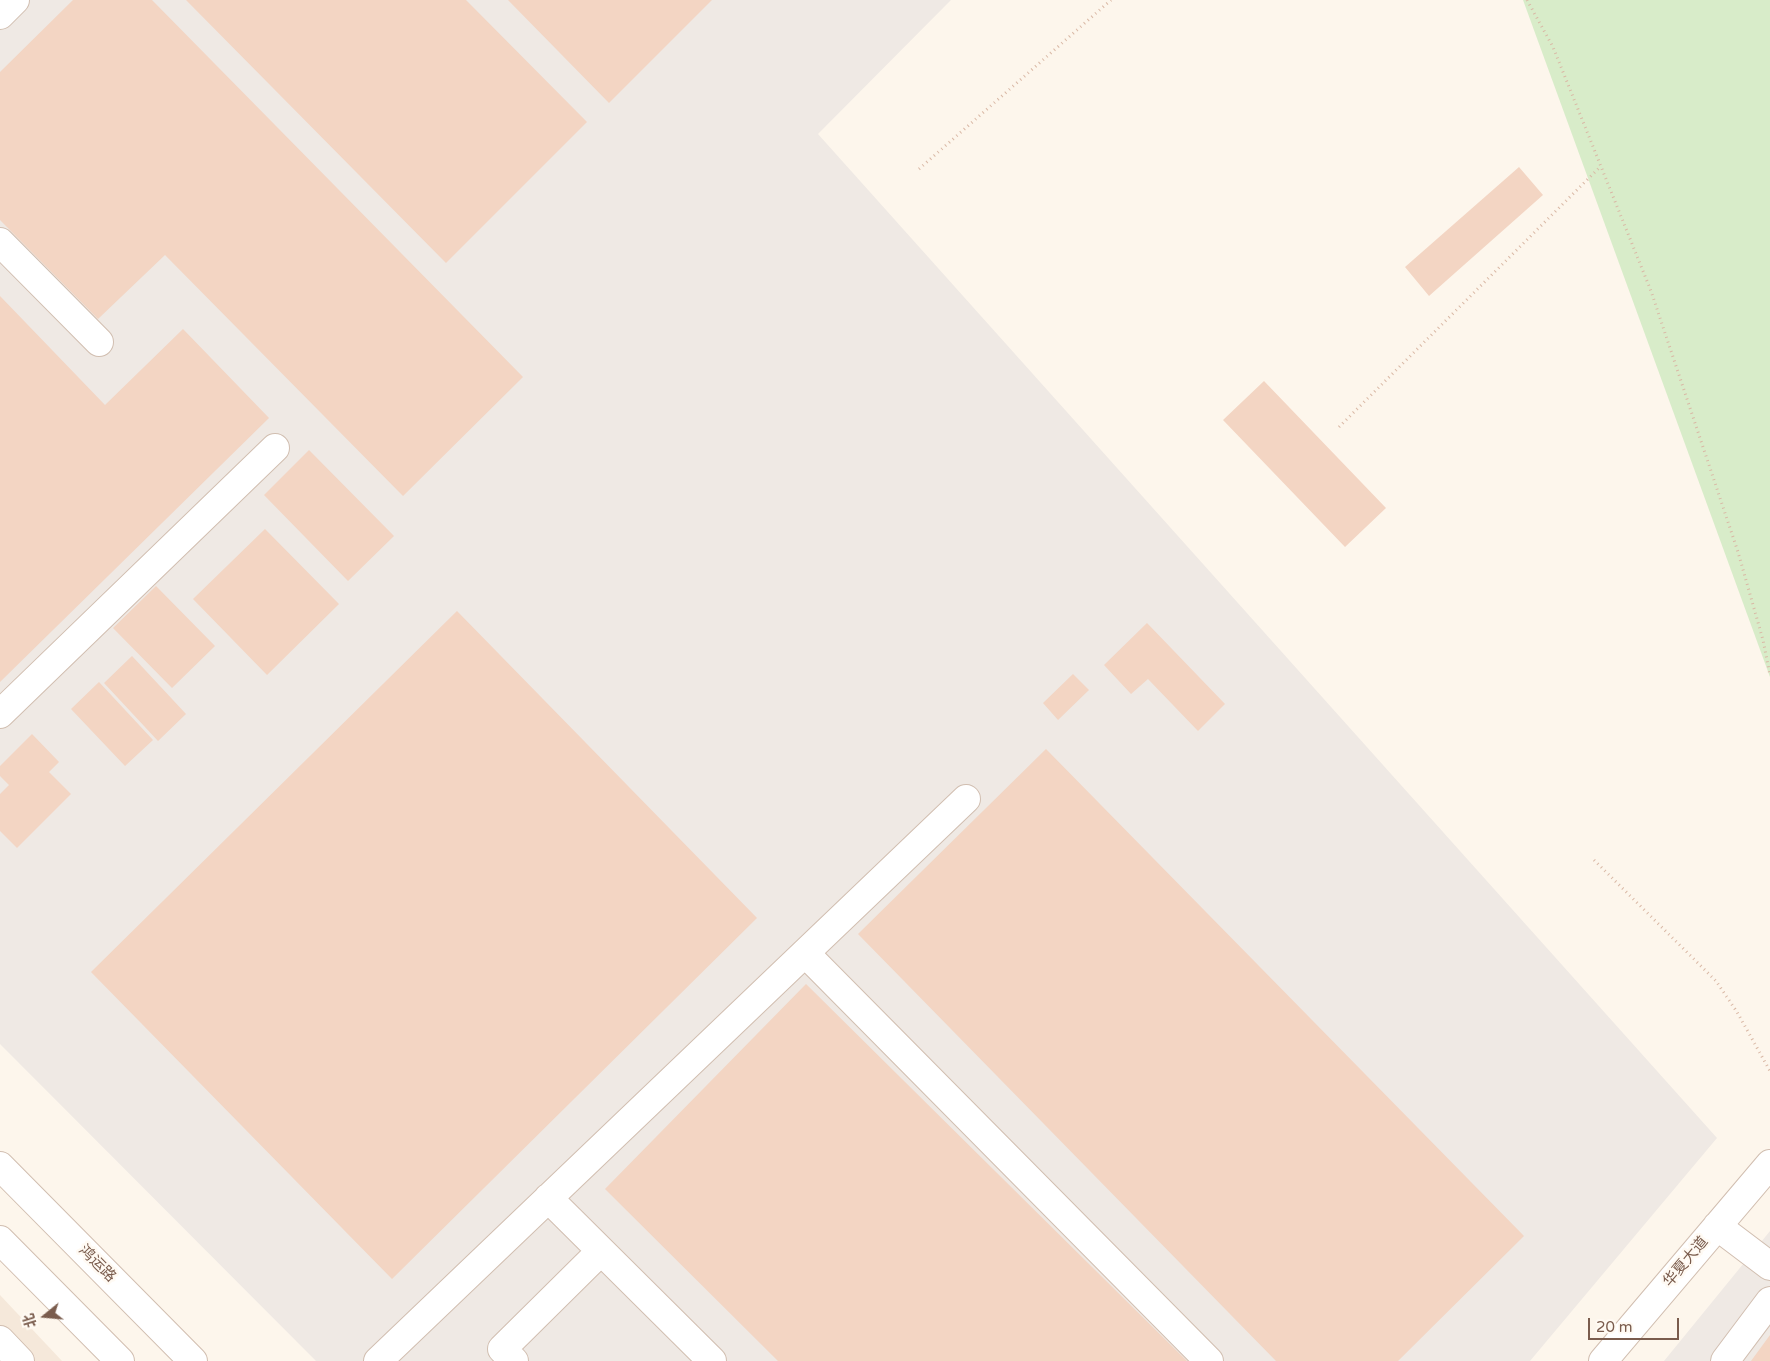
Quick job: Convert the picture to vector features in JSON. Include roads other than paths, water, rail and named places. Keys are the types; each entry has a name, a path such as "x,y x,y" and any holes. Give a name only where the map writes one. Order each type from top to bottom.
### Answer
{"street":[{"path":"0,15 15,0"},
{"path":"0,242 99,342"},
{"path":"0,714 275,448"},
{"path":"378,1361 966,799"},
{"path":"805,953 1209,1361"},
{"name":"华夏大道","path":"1603,1361 1770,1164"},
{"name":"鸿运路","path":"0,1166 193,1361"},
{"path":"548,1198 601,1251 697,1356"},
{"path":"1717,1226 1770,1266"},
{"path":"0,1240 120,1361"},
{"path":"505,1357 601,1251"},
{"path":"1725,1361 1770,1301"},
{"path":"0,1340 20,1361"}]}
